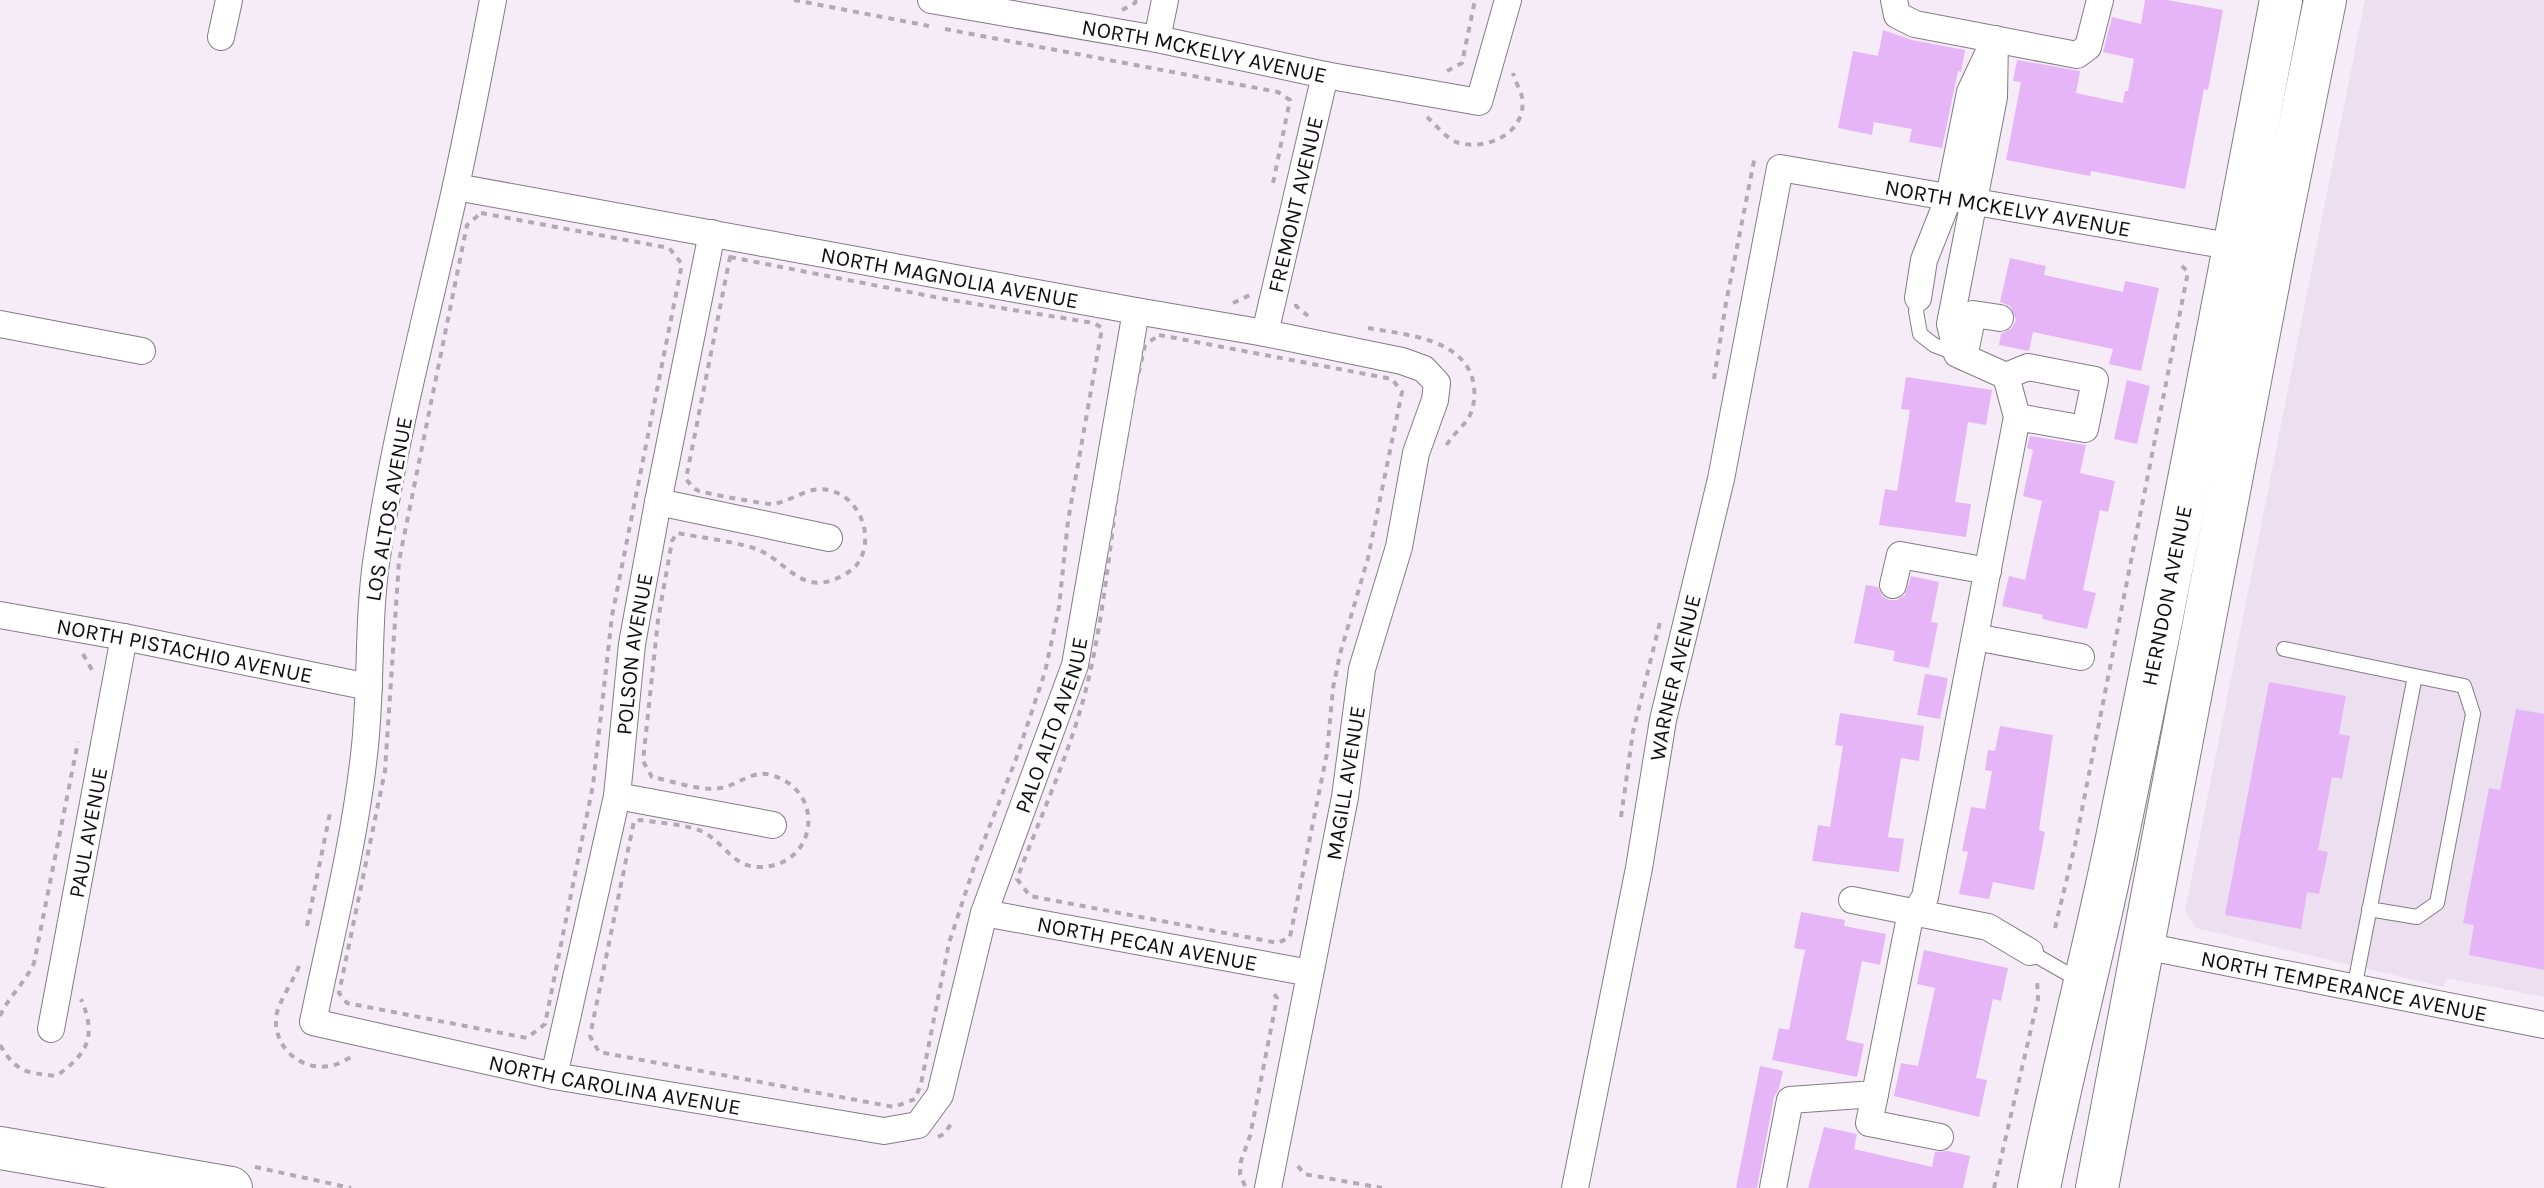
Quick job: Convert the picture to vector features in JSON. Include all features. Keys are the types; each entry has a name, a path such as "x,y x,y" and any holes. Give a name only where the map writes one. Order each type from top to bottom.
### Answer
{"main road":[{"name":"HERNDON AVENUE","path":"2097,1188 2214,570 2255,247 2281,0"},
{"path":"2255,247 2267,244 2259,225 2292,64 2296,0"},
{"name":"HERNDON AVENUE","path":"2039,1188 2057,1097 2255,247 2325,0"},
{"path":"0,1148 231,1188"}],"street":[{"path":"221,37 229,0"},
{"name":"LOS ALTOS AVENUE","path":"313,1022 358,802 377,556 407,397 456,187 493,0"},
{"name":"NORTH MCKELVY AVENUE","path":"931,0 1157,39 1325,75 1479,102 1508,0"},
{"path":"1157,39 1165,0"},
{"path":"1894,0 1897,15 1915,24 2077,55 2088,47 2100,0"},
{"path":"1995,39 1970,92 1950,324 1960,355 2006,376 2028,367 2095,380 2085,429 2017,417"},
{"name":"FREMONT AVENUE","path":"1265,333 1325,75"},
{"name":"NORTH MCKELVY AVENUE","path":"1780,168 2255,247"},
{"name":"WARNER AVENUE","path":"1575,1188 1639,868 1663,720 1721,479 1780,168"},
{"name":"NORTH MAGNOLIA AVENUE","path":"456,187 1265,333 1402,361 1424,369 1437,383"},
{"path":"1918,298 1924,260 1961,200"},
{"name":"POLSON AVENUE","path":"554,1076 617,796 632,644 712,233"},
{"name":"PALO ALTO AVENUE","path":"918,1125 940,1095 984,913 1075,665 1136,311"},
{"path":"1960,355 1973,314 2000,318"},
{"path":"0,324 142,351"},
{"path":"1940,1137 1869,1123 1909,922 1925,897 2017,417 2006,376"},
{"name":"MAGILL AVENUE","path":"1268,1188 1345,797 1362,669 1399,547 1416,453 1435,400 1437,383"},
{"path":"658,502 829,538"},
{"path":"1893,585 1900,555 1988,571"},
{"name":"NORTH PISTACHIO AVENUE","path":"0,615 369,687"},
{"name":"PAUL AVENUE","path":"51,1029 124,637"},
{"path":"1975,637 2081,657"},
{"path":"617,796 773,825"},
{"path":"1852,900 1988,927 2030,952"},
{"name":"NORTH PECAN AVENUE","path":"984,913 1310,973"},
{"name":"NORTH TEMPERANCE AVENUE","path":"2144,946 2544,1025"},
{"name":"NORTH CAROLINA AVENUE","path":"313,1022 554,1076 884,1131 918,1125"},
{"path":"1773,1188 1790,1100 1875,1094"}],"lane":[{"path":"1918,298 1916,311 1920,334 1934,345 1960,355"},
{"path":"2284,649 2464,686 2473,714 2437,903 2417,917 2369,909"},
{"path":"2354,989 2415,676"},
{"path":"2030,952 2085,983"}],"path":[{"path":"794,0 1278,92 1290,100 1272,190"},
{"path":"1447,71 1462,63 1475,0"},
{"path":"481,213 669,248 682,264 612,616 593,785 545,1024 527,1038 347,1003 339,993 385,771 399,561 467,225 481,213"},
{"path":"730,257 945,299 1094,323 1102,328 1070,507 1059,607 1045,672 949,943 921,1084 915,1099 894,1107 599,1052 590,1036 634,821 702,831 734,858 755,867 775,865 794,855 807,836 809,807 792,785 770,774 747,777 724,787 707,788 652,777 643,761 658,620 672,541 677,533 760,550 795,576 814,583 832,581 861,561 867,535 862,516 836,492 817,489 773,504 696,491 686,479 730,257"},
{"path":"2055,928 2078,829 2188,272 2181,262 2166,259"},
{"path":"1219,301 1235,303 1250,295"},
{"path":"1159,335 1392,379 1402,392 1368,558 1333,688 1327,753 1290,937 1278,943 1030,896 1017,879 1069,746 1088,680 1139,370 1145,345 1159,335"},
{"path":"82,654 93,669 90,685"},
{"path":"0,1016 7,1001 26,980 34,963 80,731"},
{"path":"1994,1188 2038,999 2037,978"},
{"path":"1304,1174 1382,1188"}],"shaded area":[{"path":"2365,0 2544,0 2544,997 2446,978 2444,987 2196,928 2185,911"}],"building":[{"path":"2145,0 2167,0 2223,10 2185,189 2091,171 2090,176 2006,160 2021,82 2013,81 2017,60 2080,71 2076,93 2123,103 2134,59 2103,52 2112,17 2141,24"},
{"path":"1883,30 1912,40 1965,50 1942,148 1909,142 1912,129 1874,122 1872,135 1838,128 1853,51 1878,56"},
{"path":"2010,258 2046,266 2044,275 2123,292 2125,281 2159,288 2141,371 2109,364 2113,349 2033,332 2029,351 1999,345 2001,334 2012,328 2016,320 2010,306 2000,302"},
{"path":"1906,377 1992,390 1986,425 1968,422 1955,502 1971,504 1966,537 1879,525 1885,489 1897,491 1910,410 1901,409"},
{"path":"2127,380 2150,386 2137,444 2114,439"},
{"path":"2030,436 2086,445 2080,473 2115,481 2108,512 2100,510 2083,590 2096,593 2087,629 2002,606 2009,576 2025,580 2042,501 2023,496 2033,450 2027,448"},
{"path":"1911,576 1939,582 1931,622 1938,623 1929,668 1893,661 1895,651 1854,643 1866,585 1878,587 1882,596 1889,600 1897,600 1905,595"},
{"path":"1925,674 1948,678 1940,719 1917,715"},
{"path":"2269,682 2346,696 2339,734 2350,736 2342,779 2332,777 2318,850 2328,852 2319,894 2307,892 2301,929 2225,915"},
{"path":"2516,709 2544,714 2544,970 2469,955 2474,925 2463,923 2489,788 2500,790"},
{"path":"1840,713 1924,726 1919,761 1901,758 1888,837 1904,839 1899,872 1812,861 1818,825 1830,827 1843,746 1835,745"},
{"path":"2000,726 2053,735 2039,830 2045,832 2034,890 1993,882 1989,899 1959,894 1968,852 1962,851 1971,807 1985,809 1992,771 1985,770 1988,750 1995,751"},
{"path":"1801,912 1845,920 1844,926 1886,934 1880,965 1862,961 1846,1040 1864,1044 1857,1077 1772,1060 1779,1028 1789,1030 1805,950 1794,948"},
{"path":"1924,950 2008,968 2001,1001 1993,999 1976,1078 1987,1080 1979,1117 1894,1096 1901,1063 1918,1066 1935,988 1917,984"},
{"path":"1760,1066 1783,1071 1774,1097 1757,1188 1736,1188"},
{"path":"1824,1127 1857,1134 1854,1149 1932,1167 1935,1152 1948,1151 1970,1156 1963,1188 1808,1188"}]}
